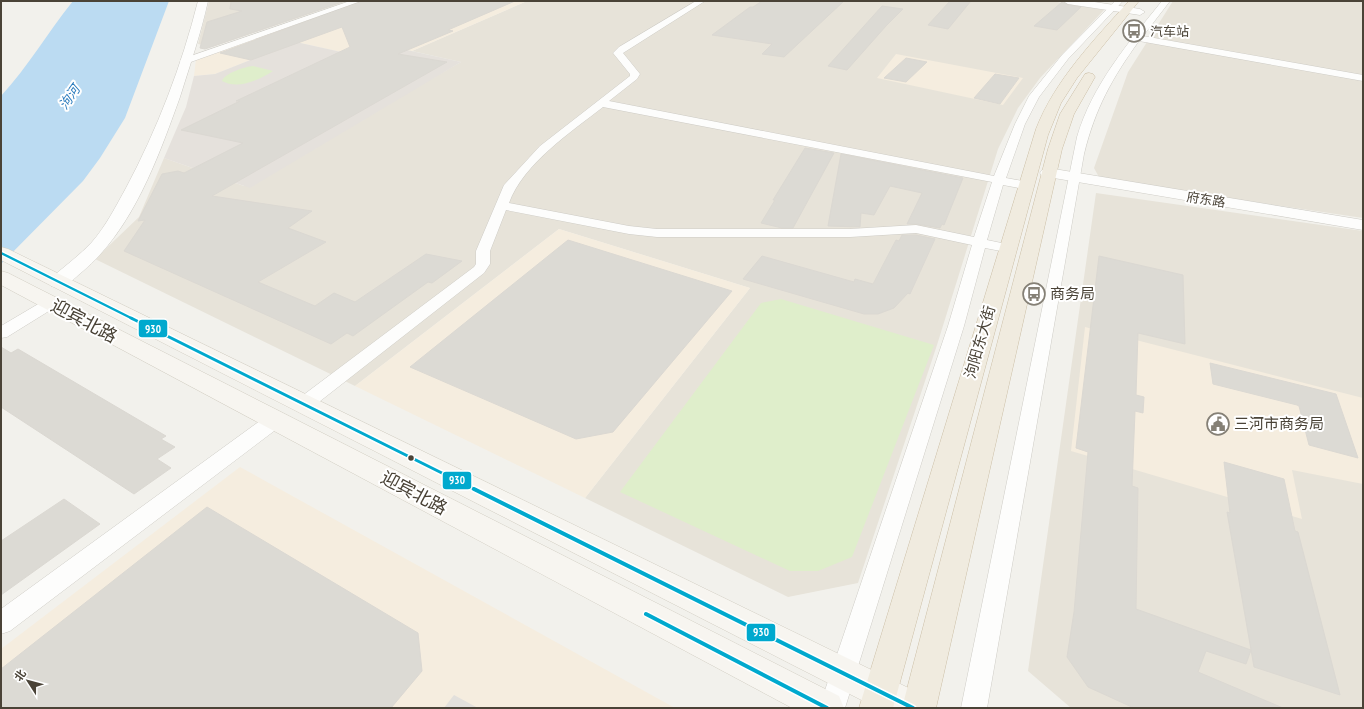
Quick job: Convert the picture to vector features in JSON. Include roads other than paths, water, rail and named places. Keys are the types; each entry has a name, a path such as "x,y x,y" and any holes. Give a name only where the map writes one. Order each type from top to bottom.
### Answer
{"highway":[{"name":"泃阳东大街","path":"898,704 1055,149 1067,114 1075,99 1105,55 1130,5"},
{"name":"泃阳东大街","path":"898,704 1006,248 1036,146 1053,104 1090,52 1130,5"}],"main road":[{"name":"迎宾北路","path":"1,253 46,288 275,420 827,708"},
{"name":"迎宾北路","path":"1,277 46,288 304,404 844,673 898,704"}],"street":[{"path":"1,333 46,288 90,254 104,239 129,198 147,164 164,123 203,1"},
{"path":"185,61 357,1"},
{"path":"304,404 479,270 483,264 483,251 508,188 544,148 634,77 635,74 618,53 622,48 700,1"},
{"path":"1068,1 1130,5"},
{"path":"974,708 1073,177 1085,126 1093,107 1119,64 1166,1"},
{"path":"832,708 956,326 999,180 1020,124 1034,96 1065,57 1130,5"},
{"path":"1138,38 1363,78"},
{"path":"601,103 1024,185"},
{"name":"府东路","path":"1048,173 1363,225"},
{"path":"501,205 657,234 850,233 916,229 1006,248"},
{"path":"1,623 275,420"}],"water":[{"name":"泃河","path":"73,1 169,1 125,118 100,158 83,181 1,264 1,96 11,85"}],"place":[{"name":"汽车站","path":"1134,31"},
{"name":"商务局","path":"1034,294"},
{"name":"三河市商务局","path":"1218,424"}]}
